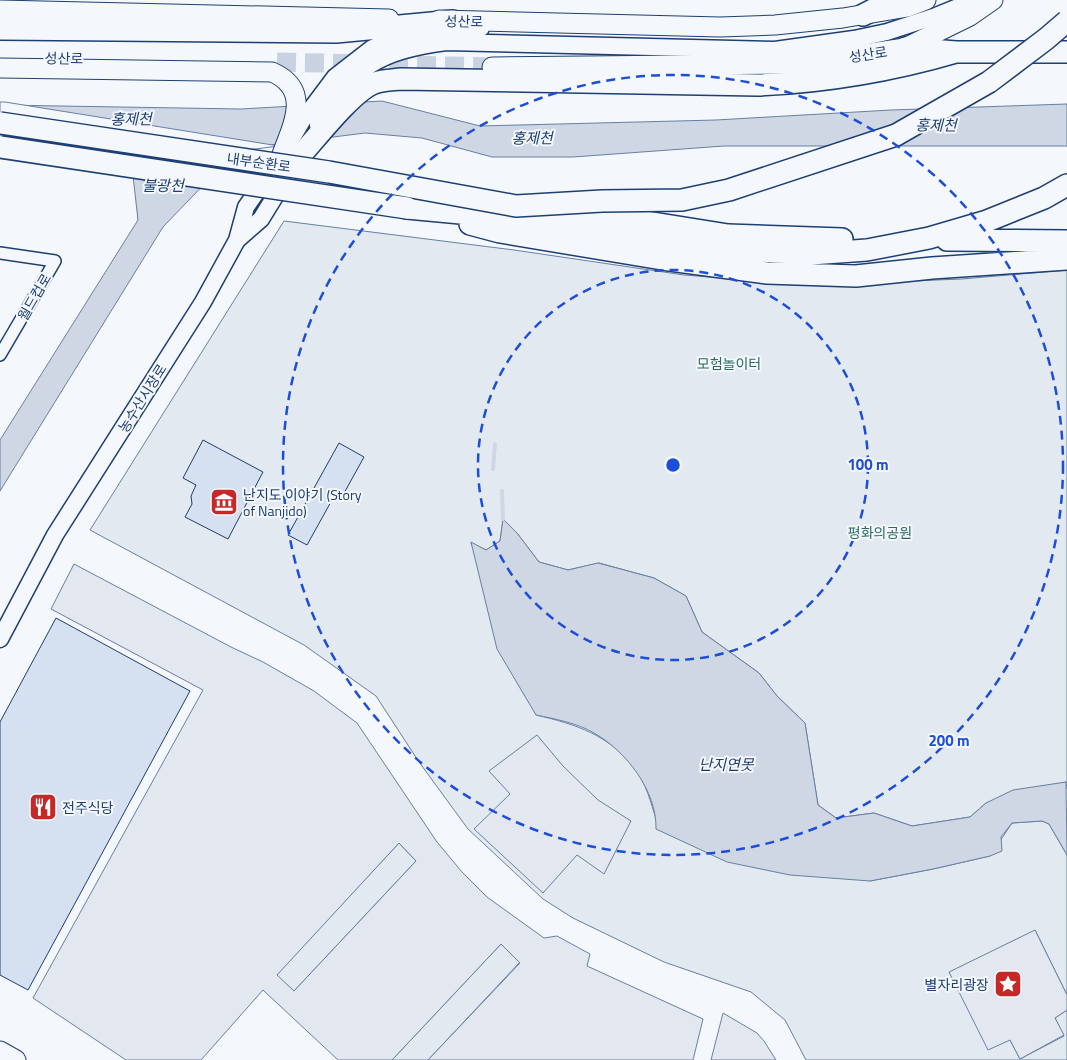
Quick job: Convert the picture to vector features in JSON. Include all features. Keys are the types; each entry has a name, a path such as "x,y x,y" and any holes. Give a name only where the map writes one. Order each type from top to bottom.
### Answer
{"highway":[{"path":"862,15 892,0"},
{"path":"0,29 336,32 453,21"},
{"path":"516,206 602,201 682,200 729,190 850,150 896,134 989,82 1067,21"},
{"path":"905,48 956,52 1067,52"},
{"path":"291,156 355,97 350,81 376,83 401,79 758,85 803,83 850,77 928,61 956,52"},
{"name":"내부순환로","path":"0,123 329,172 516,206"},
{"name":"내부순환로","path":"0,147 407,208"},
{"path":"407,208 503,217 723,249 812,254 867,250 929,238 987,221 1044,198 1067,185"},
{"path":"516,206 603,215 728,235 812,239 1067,241"},
{"path":"407,208 500,232 662,259 767,273 856,276 932,268 1067,259"}],"main road":[{"name":"성산로","path":"0,10 720,27 775,25 838,19 908,7 926,0"},
{"path":"291,156 302,121 362,70 379,59 412,47 446,42 775,50 854,39 887,32 936,16 975,0"},
{"name":"성산로","path":"492,67 797,64 905,48 970,16 992,0"},
{"path":"350,81 364,53 387,41 420,33 553,22"},
{"name":"성산로","path":"0,56 280,69"},
{"path":"0,68 272,72 280,69 296,92 291,156"},
{"name":"농수산시장로","path":"0,639 55,535 203,302 237,240 261,219 291,156"},
{"path":"0,1051 16,1060"}],"street":[{"name":"월드컵로","path":"0,253 55,261 0,355"}],"green space":[{"name":"평화의공원","path":"284,221 514,250 684,275 809,285 962,279 1067,270 1067,789 1066,782 986,803 970,817 912,826 874,813 836,818 818,805 805,723 777,696 759,673 702,632 686,596 654,578 599,563 568,570 539,562 517,533 503,520 500,541 486,550 471,543 536,715 578,727 603,739 614,747 625,757 642,780 656,819 870,881 990,856 1012,823 1042,821 1049,824 1067,855 1067,995 1035,930 1010,1040 1020,1059 1064,1036 1055,1018 1067,1010 1067,1060 806,1060 785,1020 751,992 664,962 573,918 543,899 468,829 419,762 376,696 304,645 90,530"},
{"path":"399,843 416,861 294,991 276,975"},
{"path":"501,944 520,962 428,1060 392,1060"}],"shaded area":[{"path":"74,564 263,662 314,691 357,723 437,842 462,872 487,897 544,938 557,936 590,954 587,966 703,1019 693,1060 428,1060 520,963 501,944 392,1060 338,1060 263,990 201,1060 126,1060 33,998 203,690 51,609","holes":["399,843 416,861 294,991 277,975"]},
{"path":"537,735 563,766 598,800 631,821 604,874 577,855 543,893 474,829 510,794 489,771"},
{"name":"별자리광장","path":"1035,930 1067,995 1067,1010 1055,1018 1064,1035 1020,1059 1010,1040 988,1050 949,972"},
{"path":"723,1013 757,1033 776,1060 711,1060"}],"water":[{"path":"382,101 480,126 716,120 891,110 1067,104 1067,146 724,146 573,157 492,157 422,138 365,133 238,149 163,227 0,491 0,440 138,220 131,158 0,105 241,109"},
{"name":"난지연못","path":"503,519 517,533 539,562 568,570 598,563 654,578 686,596 702,632 759,673 777,696 805,723 818,805 836,818 874,813 912,826 970,817 986,803 1013,790 1066,782 1067,855 1049,824 1042,821 1012,823 1001,837 1002,851 990,856 870,881 790,875 727,862 656,829 651,800 628,761 594,733 566,722 536,715 497,649 471,542 486,550 500,541"}],"pier":[{"path":"0,102 279,146 239,151 206,186 0,145"}],"building":[{"path":"203,440 263,472 228,539 185,517 192,504 191,496 196,485 183,478"},
{"path":"339,443 364,457 343,495 337,491 307,545 288,535"},
{"path":"56,618 190,691 28,990 0,975 0,722"}],"waterway":[{"path":"493,469 495,444"},
{"path":"502,491 503,519"}],"tunnel":[{"path":"277,62 492,67"}],"place":[{"name":"난지도 이야기 (Story of Nanjido)","path":"224,502"},
{"name":"전주식당","path":"43,807"},
{"name":"별자리광장","path":"1008,984"}],"water label":[{"name":"홍제천","path":"131,119"},
{"name":"홍제천","path":"936,125"},
{"name":"홍제천","path":"532,138"},
{"name":"불광천","path":"163,185"}],"park label":[{"name":"모험놀이터","path":"729,363"}]}
